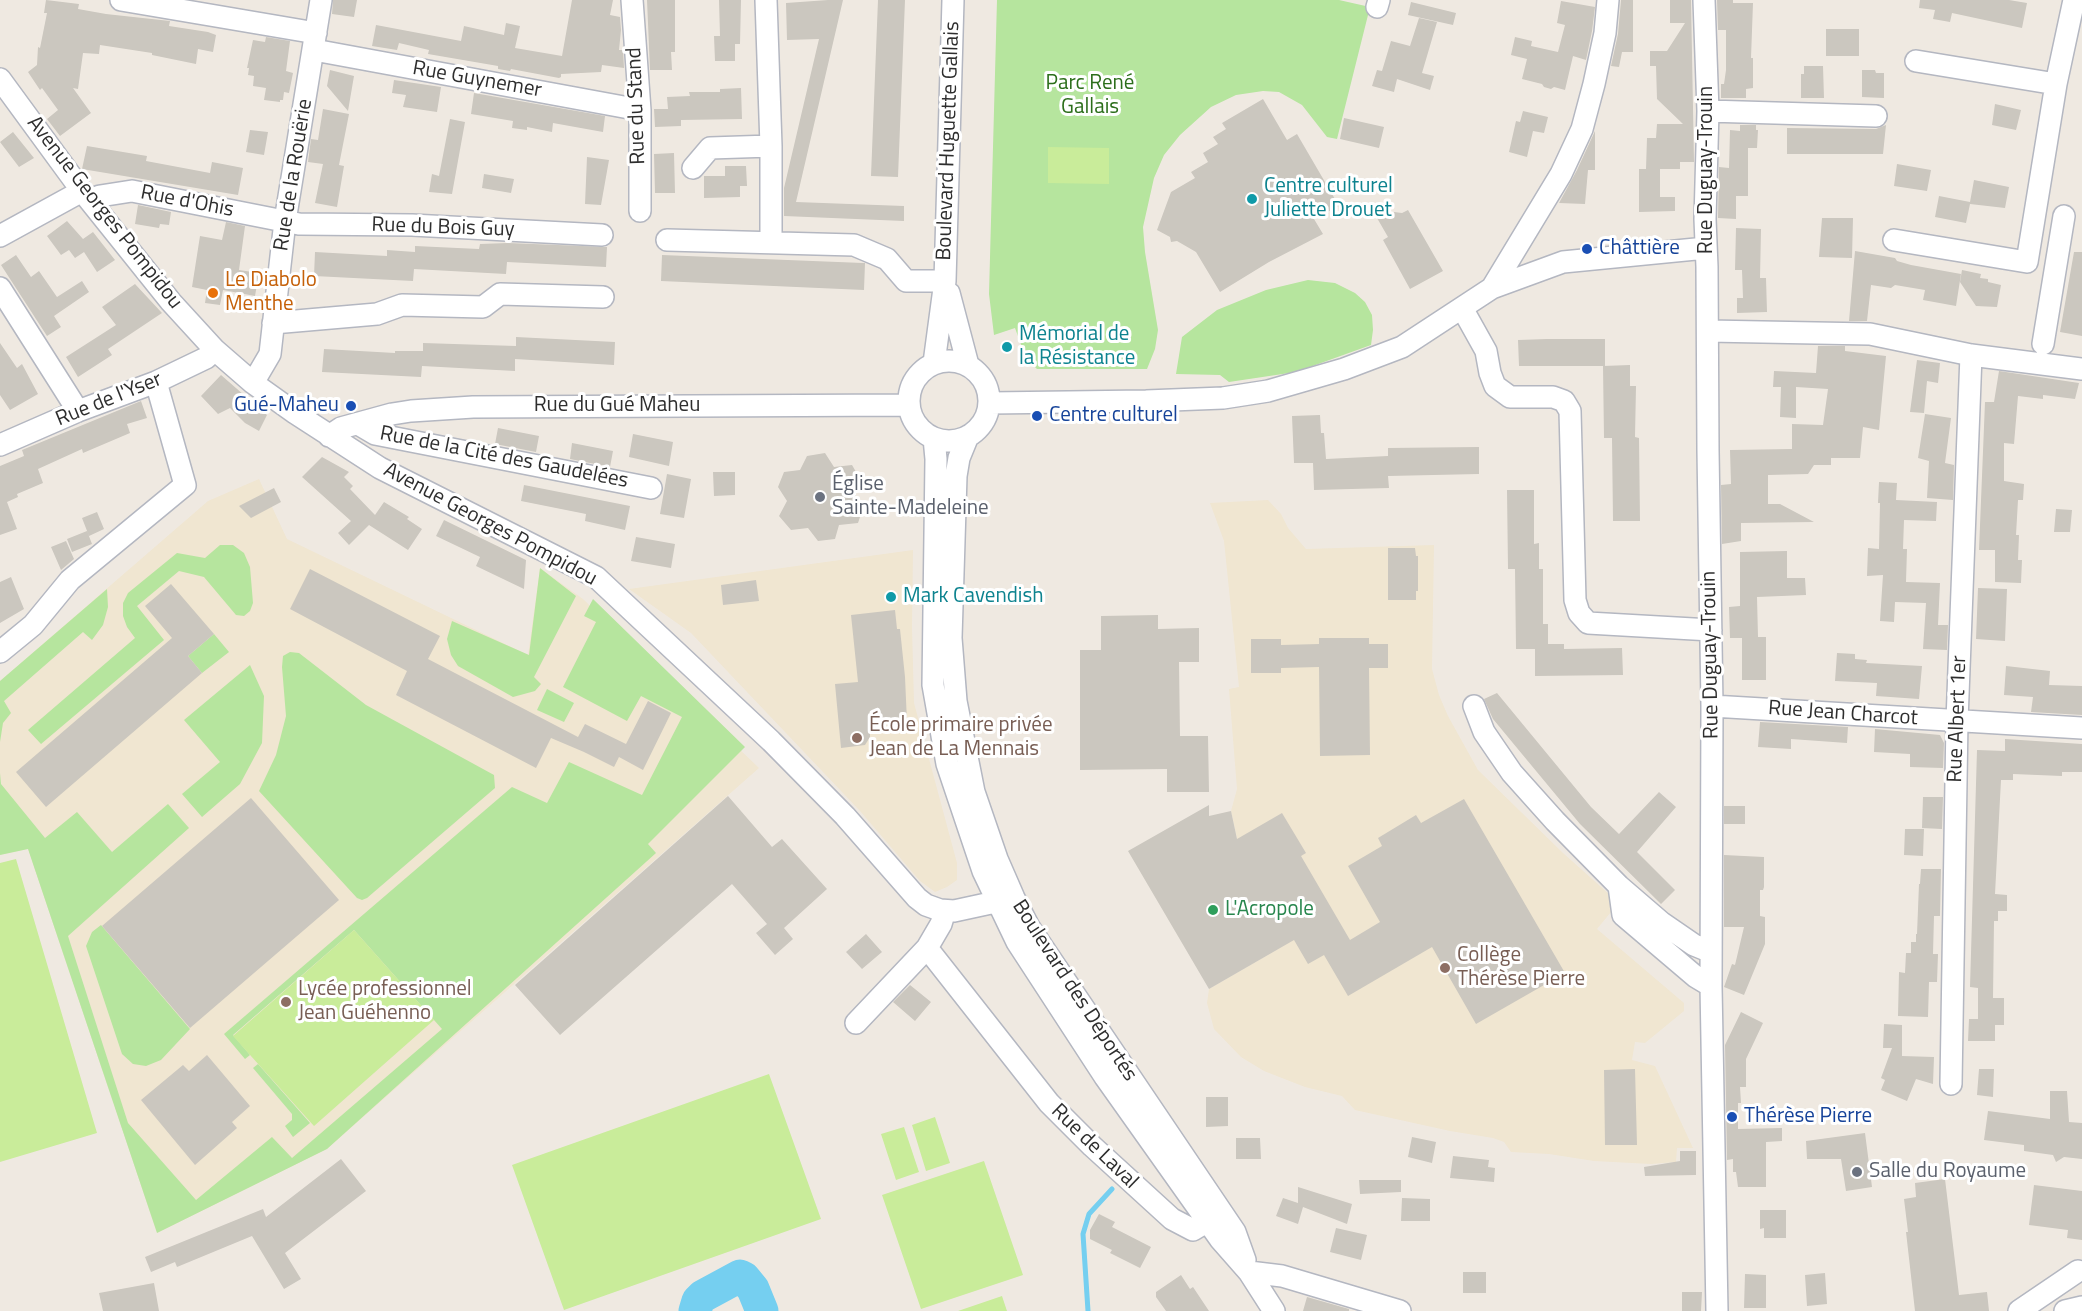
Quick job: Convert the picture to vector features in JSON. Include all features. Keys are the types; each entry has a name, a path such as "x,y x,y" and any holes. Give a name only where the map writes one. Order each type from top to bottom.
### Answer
{"street":[{"name":"Rue Guynemer","path":"121,0 640,110"},
{"name":"Rue de la Rouërie","path":"253,382 270,354 285,221 321,0"},
{"name":"Rue du Stand","path":"632,0 640,110 640,212"},
{"path":"766,0 771,146 771,242"},
{"name":"Boulevard Huguette Gallais","path":"934,363 945,281 953,0"},
{"path":"1492,288 1561,174 1582,129 1601,53 1608,0"},
{"name":"Rue Duguay-Trouin","path":"1704,0 1708,111 1708,450 1712,706 1711,986 1717,1311"},
{"path":"1894,240 2026,262 2056,84 2074,0"},
{"path":"1916,61 2056,84"},
{"name":"Avenue Georges Pompidou","path":"0,79 86,195 171,302 215,350 253,382 329,436 381,468 596,577 779,750 845,816 916,898 926,905 945,911"},
{"path":"1708,111 1876,116"},
{"path":"693,168 710,148 771,146"},
{"name":"Rue d'Ohis","path":"0,236 86,195 99,196 132,191 285,221"},
{"path":"2043,344 2064,216"},
{"name":"Rue du Bois Guy","path":"285,221 298,224 412,225 602,235"},
{"path":"667,240 854,245 887,259 906,281 945,281"},
{"path":"990,403 1201,399 1268,391 1344,369 1402,347 1492,288 1563,262 1707,248"},
{"name":"Boulevard Huguette Gallais","path":"945,281 968,365"},
{"path":"0,288 78,411"},
{"path":"273,323 377,314 402,305 483,307 500,294 603,297"},
{"path":"1462,308 1486,351 1490,374 1496,386 1510,397 1553,397 1564,401 1570,411 1575,600 1579,613 1588,623 1711,630"},
{"path":"1708,331 1870,333 1971,355 2082,369"},
{"name":"Rue de l'Yser","path":"0,445 78,411 156,382 206,358 215,350"},
{"name":"Rue Albert 1er","path":"1951,1084 1957,721 1971,355"},
{"path":"951,360 968,365 980,374 988,388 990,403 983,423 968,436 957,440 945,441 934,438 922,430 913,419 909,405 910,392 915,380 923,370 934,363 951,360"},
{"path":"0,652 33,625 70,580 185,485 156,382"},
{"name":"Rue du Gué Maheu","path":"329,436 341,428 411,411 473,407 909,405"},
{"name":"Rue de la Cité des Gaudelées","path":"358,424 375,434 651,488"},
{"name":"Boulevard des Déportés","path":"968,436 959,458 955,497 951,638 953,671 956,701 974,792 997,859 1005,900 1017,942 1099,1068 1208,1221"},
{"name":"Boulevard des Déportés","path":"934,438 936,459 933,685 947,764 980,862 1235,1232 1249,1272"},
{"path":"1474,706 1484,732 1512,773 1555,821 1619,886 1662,923 1694,945 1711,952"},
{"name":"Rue Jean Charcot","path":"1712,706 2082,728"},
{"path":"1619,886 1623,915 1696,977 1711,986"},
{"path":"856,1023 927,948 941,924 945,911 1005,900"},
{"name":"Rue de Laval","path":"927,948 1049,1103 1105,1159 1172,1219 1193,1230 1208,1221"},
{"path":"1208,1221 1220,1239 1249,1272 1274,1311"},
{"path":"2019,1311 2078,1271"},
{"path":"1249,1272 1282,1276 1401,1311"},
{"path":"2065,1311 2082,1307"}],"shaded area":[{"name":"Lycée professionnel Jean Guéhenno","path":"259,479 287,539 528,655 540,568 583,599 759,768 327,1149 157,1233 28,849 0,855 0,681 208,501"},
{"name":"Collège Thérèse Pierre","path":"1268,500 1306,549 1434,545 1432,669 1448,716 1478,770 1563,853 1610,895 1616,906 1597,929 1684,1003 1684,1011 1645,1043 1635,1042 1632,1060 1655,1066 1693,1148 1677,1148 1676,1162 1651,1164 1594,1161 1549,1154 1511,1152 1504,1142 1493,1138 1355,1110 1342,1096 1305,1087 1264,1071 1241,1057 1214,1029 1207,1003 1209,989 1283,946 1240,852 1231,811 1237,789 1229,689 1239,687 1224,541 1210,503"},
{"name":"École primaire privée Jean de La Mennais","path":"913,550 914,703 957,863 957,880 935,892 920,881 860,811 691,633 629,589"}],"green space":[{"name":"Parc René Gallais","path":"997,0 1339,0 1370,7 1337,139 1327,137 1302,105 1279,92 1263,91 1236,95 1211,107 1180,135 1164,155 1154,178 1143,227 1158,330 1155,349 1147,369 1037,369 1026,358 1015,328 994,335 989,294"},
{"path":"1048,147 1109,148 1109,184 1048,183"},
{"path":"1308,280 1335,283 1355,293 1365,302 1372,315 1371,345 1296,372 1229,382 1220,375 1176,374 1182,337 1217,310 1266,290"},
{"path":"220,545 233,545 244,553 250,567 253,603 250,611 244,616 236,615 204,577 179,571 137,606 164,640 41,744 28,730 135,638 123,616 123,603 128,593 177,553 205,558"},
{"path":"540,568 576,596 534,677 541,684 535,691 513,697 458,666 451,655 447,639 452,621 529,655"},
{"path":"107,589 108,607 103,625 92,640 83,632 4,701 11,713 3,723 0,742 0,681"},
{"path":"593,599 745,747 648,844 656,853 327,1149 157,1233 28,849 0,855 0,773 1,784 45,838 77,812 112,852 168,804 189,828 68,936 128,1123 196,1200 272,1137 292,1158 442,1029 354,930 233,1035 250,1055 245,1059 224,1034 512,787 547,803 569,762 642,795 682,717 641,696 627,721 563,687 596,622 584,616"},
{"path":"214,634 229,652 202,673 188,656"},
{"path":"290,652 299,653 366,705 494,775 495,788 362,900 357,898 259,791 276,755 286,716 282,667 283,656"},
{"path":"250,665 264,696 262,743 240,784 202,817 182,794 220,762 184,720"},
{"path":"547,689 574,703 564,722 537,710"},
{"path":"16,859 97,1133 0,1162 0,863"},
{"path":"101,925 190,1029 161,1060 146,1066 133,1064 122,1054 86,946 92,932"},
{"path":"354,930 434,1020 314,1126 233,1036"},
{"path":"258,1064 310,1123 293,1137 285,1126 292,1120 292,1114 253,1068"},
{"path":"769,1074 821,1219 564,1310 512,1165"},
{"path":"935,1117 950,1163 926,1171 912,1125"},
{"path":"904,1127 919,1172 896,1180 881,1134"},
{"path":"984,1161 1023,1275 921,1309 882,1195"},
{"path":"1002,1296 1007,1311 958,1311"}],"building":[{"path":"46,0 79,4 78,9 106,14 170,21 169,26 208,32 216,35 213,52 198,49 196,64 152,55 152,53 100,45 99,54 83,53 78,89 73,88 91,113 60,136 47,119 58,110 28,72 37,65 38,47 40,48 47,13 44,13"},
{"path":"333,0 357,0 354,17 332,14"},
{"path":"572,0 613,0 610,15 620,17 619,50 623,50 624,68 602,65 601,72 561,74 559,78 511,69 510,71 498,69 498,66 428,54 429,50 399,43 397,50 372,46 376,25 461,41 464,26 504,35 506,23 520,26 515,48 562,56"},
{"path":"647,0 675,0 675,52 671,52 672,70 650,70"},
{"path":"719,0 741,0 740,44 735,44 735,61 715,61 714,36 720,36"},
{"path":"843,0 796,202 904,206 904,221 784,216 784,188 819,39 787,40 786,3"},
{"path":"878,0 905,0 898,177 871,176"},
{"path":"1621,0 1633,0 1633,52 1622,52 1619,67 1611,66 1618,34"},
{"path":"1670,0 1691,0 1694,162 1680,162 1680,169 1660,169 1660,197 1675,197 1675,211 1639,212 1639,169 1646,169 1647,138 1656,138 1657,124 1683,124 1657,99 1656,66 1650,66 1650,51 1667,51 1685,23 1670,23"},
{"path":"1717,0 1753,3 1751,58 1753,58 1753,88 1746,89 1746,98 1721,98 1721,84 1724,84 1726,70 1726,30 1718,30"},
{"path":"1920,0 2009,0 2027,3 2022,28 1952,13 1950,22 1933,19 1935,10 1919,8"},
{"path":"1561,1 1595,7 1586,60 1573,56 1565,90 1554,87 1551,89 1522,79 1527,59 1511,55 1515,37 1532,41 1531,46 1558,52 1565,25 1557,23"},
{"path":"1411,2 1456,13 1453,25 1408,15"},
{"path":"1419,18 1437,22 1422,73 1434,76 1430,90 1397,79 1394,92 1372,86 1377,70 1382,71 1391,41 1410,46"},
{"path":"1826,29 1859,29 1859,56 1826,56"},
{"path":"266,37 290,41 286,71 293,73 289,93 284,92 283,100 280,102 264,100 266,88 253,86 254,76 248,75 249,68 247,68 253,40 265,42"},
{"path":"1804,66 1823,66 1824,98 1801,98 1801,74 1804,74"},
{"path":"330,70 354,76 348,111 327,86"},
{"path":"1862,70 1884,73 1884,98 1862,97"},
{"path":"394,80 441,87 437,112 403,107 406,95 392,93"},
{"path":"741,88 742,119 681,120 681,126 655,127 654,109 668,109 667,97 690,96 689,92 720,92 720,89"},
{"path":"474,93 605,116 603,132 553,123 552,132 527,127 527,130 512,128 513,121 471,114"},
{"name":"Centre culturel Juliette Drouet","path":"1263,99 1287,140 1297,134 1339,206 1314,219 1323,234 1269,262 1220,292 1196,252 1177,241 1171,242 1170,237 1157,230 1171,192 1195,178 1191,172 1208,162 1203,153 1218,144 1213,137 1226,129 1222,123"},
{"path":"1995,104 2021,110 2016,130 1992,125"},
{"path":"323,109 349,114 339,165 344,166 337,207 315,203 323,164 308,162 311,139 318,140"},
{"path":"1523,111 1548,117 1544,133 1533,131 1527,157 1509,152 1516,121 1520,122"},
{"path":"1344,118 1384,127 1379,148 1340,139"},
{"path":"450,119 465,122 452,194 429,192 432,174 439,176"},
{"path":"1740,125 1756,125 1756,130 1758,130 1757,148 1748,148 1748,196 1736,196 1736,219 1718,218 1719,167 1729,168 1730,130 1740,131"},
{"path":"1886,125 1883,154 1787,154 1787,128 1876,129"},
{"path":"250,130 268,132 264,155 246,152"},
{"path":"1595,131 1595,170 1588,170 1585,204 1559,203 1577,170"},
{"path":"13,132 34,158 19,167 0,142"},
{"path":"87,146 147,156 146,161 210,173 212,162 243,168 238,195 82,169"},
{"path":"674,153 675,193 655,193 654,154"},
{"path":"587,157 609,160 601,205 585,204"},
{"path":"1897,164 1931,170 1927,191 1894,186"},
{"path":"725,166 746,166 747,186 740,186 740,197 704,198 704,176 725,176"},
{"path":"484,174 514,179 511,193 482,188"},
{"path":"1974,180 2009,187 2005,208 1970,204 1966,223 1935,217 1939,196 1970,202"},
{"path":"138,205 171,212 169,225 160,224 159,228 135,224"},
{"path":"1408,210 1443,271 1410,289 1383,240 1388,237 1377,218"},
{"path":"1822,218 1853,218 1852,258 1819,257"},
{"path":"67,221 83,239 93,232 115,260 97,272 84,252 75,258 69,250 61,255 47,236"},
{"path":"226,222 245,226 239,270 259,273 255,296 223,290 220,305 205,303 207,290 192,287 200,236 222,240"},
{"path":"1736,228 1761,229 1760,278 1766,278 1767,312 1737,313 1737,298 1743,298 1742,270 1735,270"},
{"path":"480,244 607,247 606,267 507,262 506,274 414,269 413,281 314,276 315,252 387,256 387,250 415,252 415,246 479,249"},
{"path":"1855,251 1895,258 1897,261 1911,265 1961,274 1956,306 1923,300 1925,290 1895,285 1891,288 1871,285 1867,321 1849,321"},
{"path":"2074,252 2082,252 2082,336 2060,332"},
{"path":"16,255 31,277 39,271 57,297 82,281 89,292 54,316 61,327 47,336 1,265"},
{"path":"662,255 865,263 864,290 661,281"},
{"path":"1962,270 1981,274 1980,278 2001,285 1997,307 1976,306 1960,282"},
{"path":"135,284 162,313 108,349 112,355 78,377 66,357 116,325 102,307"},
{"path":"516,337 615,342 614,365 515,359 515,371 422,366 421,377 322,372 324,349 395,353 395,351 423,351 423,343 516,346"},
{"path":"1605,339 1605,366 1519,366 1518,340"},
{"path":"0,343 17,368 22,364 38,394 10,410 0,395"},
{"path":"1818,346 1845,346 1845,351 1886,356 1879,430 1863,427 1860,458 1831,458 1831,465 1814,465 1808,474 1768,475 1768,504 1780,504 1814,522 1741,523 1741,541 1722,544 1721,485 1731,484 1730,450 1792,449 1792,424 1823,425 1828,389 1796,387 1796,418 1780,417 1781,387 1773,387 1774,371 1816,373"},
{"path":"1917,360 1940,363 1938,383 1927,381 1924,413 1910,412"},
{"path":"1630,365 1630,386 1636,386 1635,437 1639,438 1640,521 1613,521 1612,438 1604,438 1603,366"},
{"path":"1999,371 2079,383 2075,399 2043,395 2043,399 2018,396 2014,444 2004,443 2004,481 2024,484 2023,500 2018,500 2016,535 2019,535 2018,560 2022,560 2021,583 1995,582 1995,550 1979,550 1985,402 1994,402"},
{"path":"221,375 267,415 259,431 245,423 230,408 218,414 201,396"},
{"path":"141,401 147,418 127,424 130,433 83,453 82,449 38,469 43,483 17,494 18,497 7,502 17,529 0,535 0,466 24,456 22,450"},
{"path":"1925,414 1951,418 1945,463 1954,465 1953,500 1927,498 1929,461 1918,458"},
{"path":"1320,415 1326,459 1388,456 1388,448 1479,447 1479,474 1388,476 1389,488 1314,490 1313,463 1294,463 1292,416"},
{"path":"498,428 539,436 536,452 495,444"},
{"path":"633,434 673,442 669,466 629,457"},
{"path":"572,443 613,451 610,467 570,459"},
{"name":"Église Sainte-Madeleine","path":"825,453 834,467 852,465 859,477 854,493 863,508 858,523 839,525 835,539 818,541 808,528 791,530 779,516 787,501 778,487 784,472 800,470 807,456"},
{"path":"322,457 349,472 344,477 353,486 350,489 375,515 384,502 409,517 407,519 422,529 408,550 369,525 349,545 338,533 351,521 302,477"},
{"path":"713,472 735,472 735,495 714,496"},
{"path":"667,474 691,479 684,518 660,514"},
{"path":"1879,482 1897,483 1896,500 1937,502 1936,521 1904,520 1903,549 1907,549 1906,582 1940,583 1938,625 1948,625 1947,650 1923,649 1926,603 1895,602 1894,622 1880,621 1883,575 1867,576 1868,548 1879,549"},
{"path":"524,485 630,506 625,530 585,521 586,514 521,501"},
{"path":"274,488 281,502 251,518 239,506"},
{"path":"1507,490 1534,490 1534,544 1539,543 1539,569 1543,569 1543,624 1548,624 1548,644 1564,644 1564,649 1622,648 1623,675 1535,676 1535,649 1516,649 1515,569 1508,569"},
{"path":"2056,509 2072,510 2070,532 2054,532"},
{"path":"97,512 104,529 89,536 82,518"},
{"path":"444,520 526,560 524,589 476,566 480,557 436,536"},
{"path":"87,531 92,544 72,552 67,539"},
{"path":"636,537 675,544 671,568 631,561"},
{"path":"66,541 74,559 61,570 51,547"},
{"path":"1388,548 1415,548 1416,556 1418,556 1416,600 1388,600"},
{"path":"1787,551 1787,578 1805,578 1806,595 1757,597 1758,637 1766,637 1766,680 1742,680 1742,638 1730,638 1729,607 1740,606 1740,552"},
{"path":"310,569 440,636 428,659 578,737 585,724 626,744 648,701 671,713 643,770 619,757 614,767 551,738 536,768 396,695 407,671 290,609"},
{"path":"11,577 24,609 0,623 0,582"},
{"path":"756,580 759,601 723,605 721,585"},
{"path":"171,584 214,634 188,656 202,673 46,807 16,772 172,638 145,606"},
{"path":"1978,588 2007,589 2005,641 1976,639"},
{"path":"895,610 897,629 900,629 907,722 870,726 870,737 865,745 841,748 835,684 858,682 851,615"},
{"path":"1158,615 1158,629 1199,628 1199,662 1179,662 1180,736 1208,736 1209,792 1167,792 1167,769 1080,770 1080,650 1101,650 1101,616"},
{"path":"1319,638 1369,638 1369,644 1388,644 1388,668 1369,668 1370,755 1320,756 1319,667 1281,668 1281,673 1251,673 1251,639 1281,639 1281,645 1319,644"},
{"path":"1837,653 1855,654 1855,659 1867,660 1866,663 1922,666 1919,699 1876,696 1877,683 1835,681"},
{"path":"2006,666 2050,671 2049,685 2082,686 2082,715 2031,712 2033,697 2004,695"},
{"path":"1497,693 1591,807 1619,834 1659,792 1676,807 1637,852 1675,890 1661,904 1580,824 1493,719 1484,699"},
{"path":"1760,722 1848,727 1847,743 1791,739 1791,749 1758,747"},
{"path":"1875,729 1940,735 1944,743 1943,768 1910,767 1910,754 1874,752"},
{"path":"2005,739 2082,744 2082,772 2062,772 2062,776 2013,774 2013,780 2001,780 1995,894 2007,895 2007,911 1998,911 1998,921 1994,921 1993,998 2004,998 2004,1025 1995,1025 1995,1041 1968,1041 1969,1019 1978,1019 1978,988 1970,987 1977,750 2005,751"},
{"path":"728,796 772,847 782,839 827,889 784,928 793,939 775,955 756,933 767,924 732,884 560,1035 515,985"},
{"path":"1923,797 1943,797 1942,829 1922,828"},
{"path":"251,798 339,900 190,1028 102,926"},
{"path":"1464,799 1565,973 1476,1024 1432,947 1348,996 1324,955 1308,964 1294,940 1209,989 1128,851 1209,805 1209,816 1231,811 1237,839 1282,813 1306,853 1301,856 1350,940 1380,922 1348,866 1382,846 1378,838 1416,815 1421,823"},
{"path":"1724,806 1745,806 1745,824 1724,824"},
{"path":"1905,829 1924,829 1923,856 1904,855"},
{"path":"1724,855 1764,857 1764,887 1760,890 1760,916 1765,917 1765,944 1744,995 1724,987 1732,964 1735,965 1744,927 1724,927"},
{"path":"1921,869 1941,869 1940,916 1934,916 1933,954 1938,954 1937,982 1929,982 1928,1017 1898,1016 1899,972 1905,973 1906,953 1911,953 1911,942 1916,942"},
{"path":"866,934 882,952 862,969 846,952"},
{"path":"910,985 931,1002 915,1021 893,1002"},
{"path":"1741,1012 1763,1023 1746,1059 1746,1087 1740,1087 1738,1129 1782,1128 1782,1141 1766,1142 1766,1187 1738,1187 1736,1172 1733,1172 1733,1159 1727,1160 1725,1045"},
{"path":"1884,1024 1902,1025 1902,1056 1934,1057 1933,1084 1916,1079 1907,1101 1881,1090 1885,1080 1881,1078 1892,1048 1883,1048"},
{"path":"207,1055 250,1106 232,1122 237,1128 195,1165 141,1100 183,1065 189,1071"},
{"path":"1635,1069 1637,1145 1605,1145 1604,1070"},
{"path":"1979,1069 1994,1069 1993,1097 1977,1095"},
{"path":"2050,1091 2067,1091 2069,1122 2082,1123 2082,1159 2064,1157 2056,1162 2053,1155 2024,1151 2024,1145 1984,1140 1988,1111 2050,1119"},
{"path":"1206,1097 1228,1097 1228,1126 1206,1127"},
{"name":"Salle du Royaume","path":"1865,1133 1872,1187 1846,1191 1841,1159 1807,1159 1806,1141"},
{"path":"1412,1137 1436,1142 1432,1163 1408,1157"},
{"path":"1236,1138 1260,1138 1261,1159 1236,1159"},
{"path":"1680,1151 1696,1151 1696,1175 1645,1176 1644,1167 1680,1161"},
{"path":"1453,1156 1489,1160 1488,1167 1495,1168 1494,1182 1450,1178"},
{"path":"341,1159 366,1191 285,1253 301,1279 284,1289 252,1236 177,1267 175,1262 151,1272 145,1257 263,1209 266,1217"},
{"path":"1945,1179 1959,1295 1987,1292 1989,1311 1915,1311 1904,1199 1916,1197 1915,1183"},
{"path":"1359,1180 1401,1180 1401,1192 1360,1194"},
{"path":"2034,1185 2082,1191 2082,1240 2067,1238 2068,1230 2029,1225"},
{"path":"1298,1187 1352,1204 1347,1224 1303,1207 1298,1224 1276,1216 1283,1198 1298,1203"},
{"path":"1402,1198 1430,1199 1430,1221 1401,1221"},
{"path":"1760,1210 1786,1210 1786,1238 1764,1238 1764,1228 1760,1229"},
{"path":"1099,1214 1115,1222 1112,1227 1151,1247 1140,1268 1110,1253 1112,1250 1090,1239 1090,1230"},
{"path":"1336,1228 1367,1235 1361,1260 1330,1252"},
{"path":"1463,1272 1486,1272 1486,1293 1463,1293"},
{"path":"1825,1273 1827,1304 1807,1306 1805,1275"},
{"path":"1745,1274 1766,1275 1766,1308 1744,1308"},
{"path":"1181,1275 1190,1289 1193,1287 1209,1311 1166,1311 1156,1297 1156,1292"},
{"path":"154,1283 159,1311 103,1311 99,1293"},
{"path":"1682,1292 1702,1292 1701,1311 1682,1311"},
{"path":"1307,1297 1349,1309 1349,1311 1303,1311"}],"waterway":[{"path":"1088,1311 1083,1234 1089,1214 1112,1189"},
{"path":"695,1311 698,1301 703,1296 740,1276 753,1289 762,1311"}],"place":[{"name":"Centre culturel Juliette Drouet","path":"1252,199"},
{"name":"Châttière","path":"1587,249"},
{"name":"Le Diabolo Menthe","path":"213,293"},
{"name":"Mémorial de la Résistance","path":"1007,347"},
{"name":"Gué-Maheu","path":"351,406"},
{"name":"Centre culturel","path":"1037,416"},
{"name":"Église Sainte-Madeleine","path":"820,497"},
{"name":"Mark Cavendish","path":"891,597"},
{"name":"École primaire privée Jean de La Mennais","path":"857,738"},
{"name":"L'Acropole","path":"1213,910"},
{"name":"Collège Thérèse Pierre","path":"1445,968"},
{"name":"Lycée professionnel Jean Guéhenno","path":"286,1002"},
{"name":"Thérèse Pierre","path":"1732,1117"},
{"name":"Salle du Royaume","path":"1857,1172"}]}
